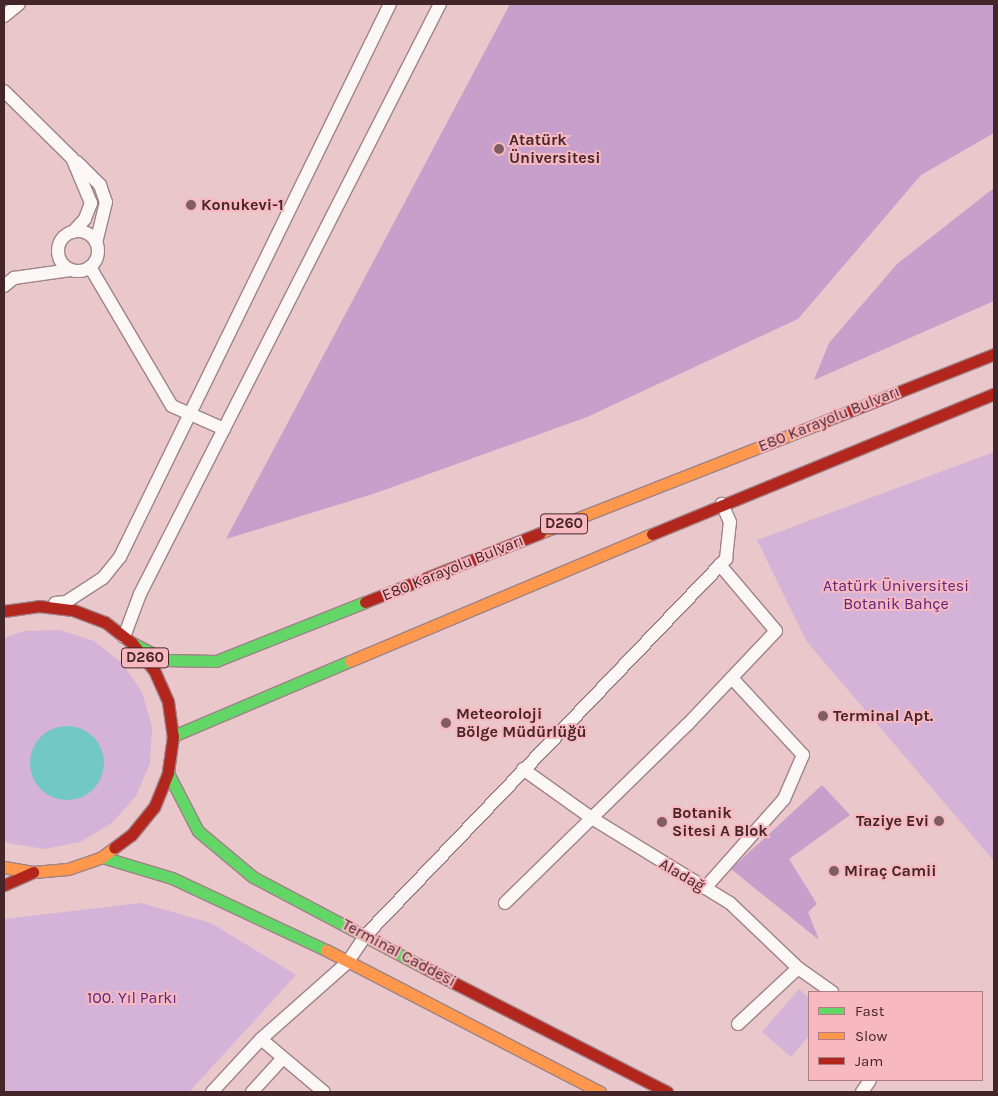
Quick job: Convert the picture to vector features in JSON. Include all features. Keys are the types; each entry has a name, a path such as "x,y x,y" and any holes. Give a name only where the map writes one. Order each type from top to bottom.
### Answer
{"main road":[{"name":"E80 Karayolu Bulvarı","path":"128,640 166,660 216,661 994,354"},
{"name":"D260","path":"173,736 722,504 994,394"},
{"name":"D260","path":"4,611 39,606 73,610 105,622 128,640 154,670 168,702 173,736 168,773 154,807 131,835 102,857 68,869 33,872 4,867"},
{"name":"Terminal Caddesi","path":"168,773 198,831 253,876 524,1021 668,1092"},
{"name":"Terminal Caddesi","path":"102,857 172,878 308,941 347,963 600,1092"},
{"path":"4,885 33,872"}],"street":[{"path":"4,16 19,4"},
{"path":"39,606 66,602 102,578 120,557 190,417 270,244 390,4"},
{"path":"128,640 140,594 440,4"},
{"path":"4,91 100,185 106,202 96,243 97,256 90,267 14,278 4,286"},
{"path":"70,270 61,261 58,249 63,238 73,232 85,219 91,203 72,158"},
{"path":"73,232 86,233 96,243"},
{"path":"90,267 172,406 190,417 224,429"},
{"path":"212,1092 261,1039 347,963 366,935 522,769 726,559 730,522 722,504"},
{"path":"505,903 732,678 776,631 720,565"},
{"path":"705,888 784,799 800,768 803,755 732,678"},
{"name":"Aladağ","path":"522,769 590,817 730,903 798,968 831,991"},
{"path":"738,1024 798,968"},
{"path":"261,1039 282,1059 324,1092"},
{"path":"252,1092 282,1059"},
{"path":"862,1092 869,1081"}],"green space":[{"name":"Atatürk Üniversitesi Botanik Bahçe","path":"994,452 994,861 807,642 757,540"},
{"path":"60,630 94,641 122,663 142,692 152,727 150,763 136,796 112,823 80,842 44,849 4,841 4,638 24,631"},
{"name":"100. Yıl Parkı","path":"141,903 211,923 296,975 189,1092 4,1092 4,919"},
{"path":"799,989 808,997 808,1037 791,1057 762,1032"}],"shaded area":[{"path":"510,4 994,4 994,133 921,175 798,319 587,417 373,494 226,539"},
{"path":"994,188 994,301 814,380 829,343 897,264"},
{"path":"822,785 850,815 789,859 817,904 808,912 819,940 731,869"}],"water":[{"path":"67,726 81,729 93,737 101,749 104,763 101,777 93,789 81,797 67,800 53,797 41,789 33,777 30,763 33,749 41,737 53,729"}],"traffic: fast":[{"path":"132,643 165,660 216,661 365,602"},
{"path":"173,736 350,661"},
{"path":"168,773 198,831 253,877 425,968"},
{"path":"102,857 172,878 326,950"}],"traffic: slow":[{"path":"540,533 820,423"},
{"path":"350,661 652,534"},
{"path":"4,867 33,872 68,869 102,857 114,848"},
{"path":"326,950 600,1092"}],"traffic: jam":[{"path":"820,423 994,354"},
{"path":"652,534 994,394"},
{"path":"365,602 540,533"},
{"path":"4,611 39,606 73,610 105,622 132,643 154,670 168,702 173,736 168,773 154,807 131,835 114,848"},
{"path":"4,885 33,872"},
{"path":"425,968 667,1092"}],"place":[{"name":"Atatürk Üniversitesi","path":"499,149"},
{"name":"Konukevi-1","path":"191,205"},
{"name":"Terminal Apt.","path":"823,716"},
{"name":"Meteoroloji Bölge Müdürlüğü","path":"446,723"},
{"name":"Taziye Evi","path":"939,821"},
{"name":"Botanik Sitesi A Blok","path":"662,822"},
{"name":"Miraç Camii","path":"834,871"}]}
